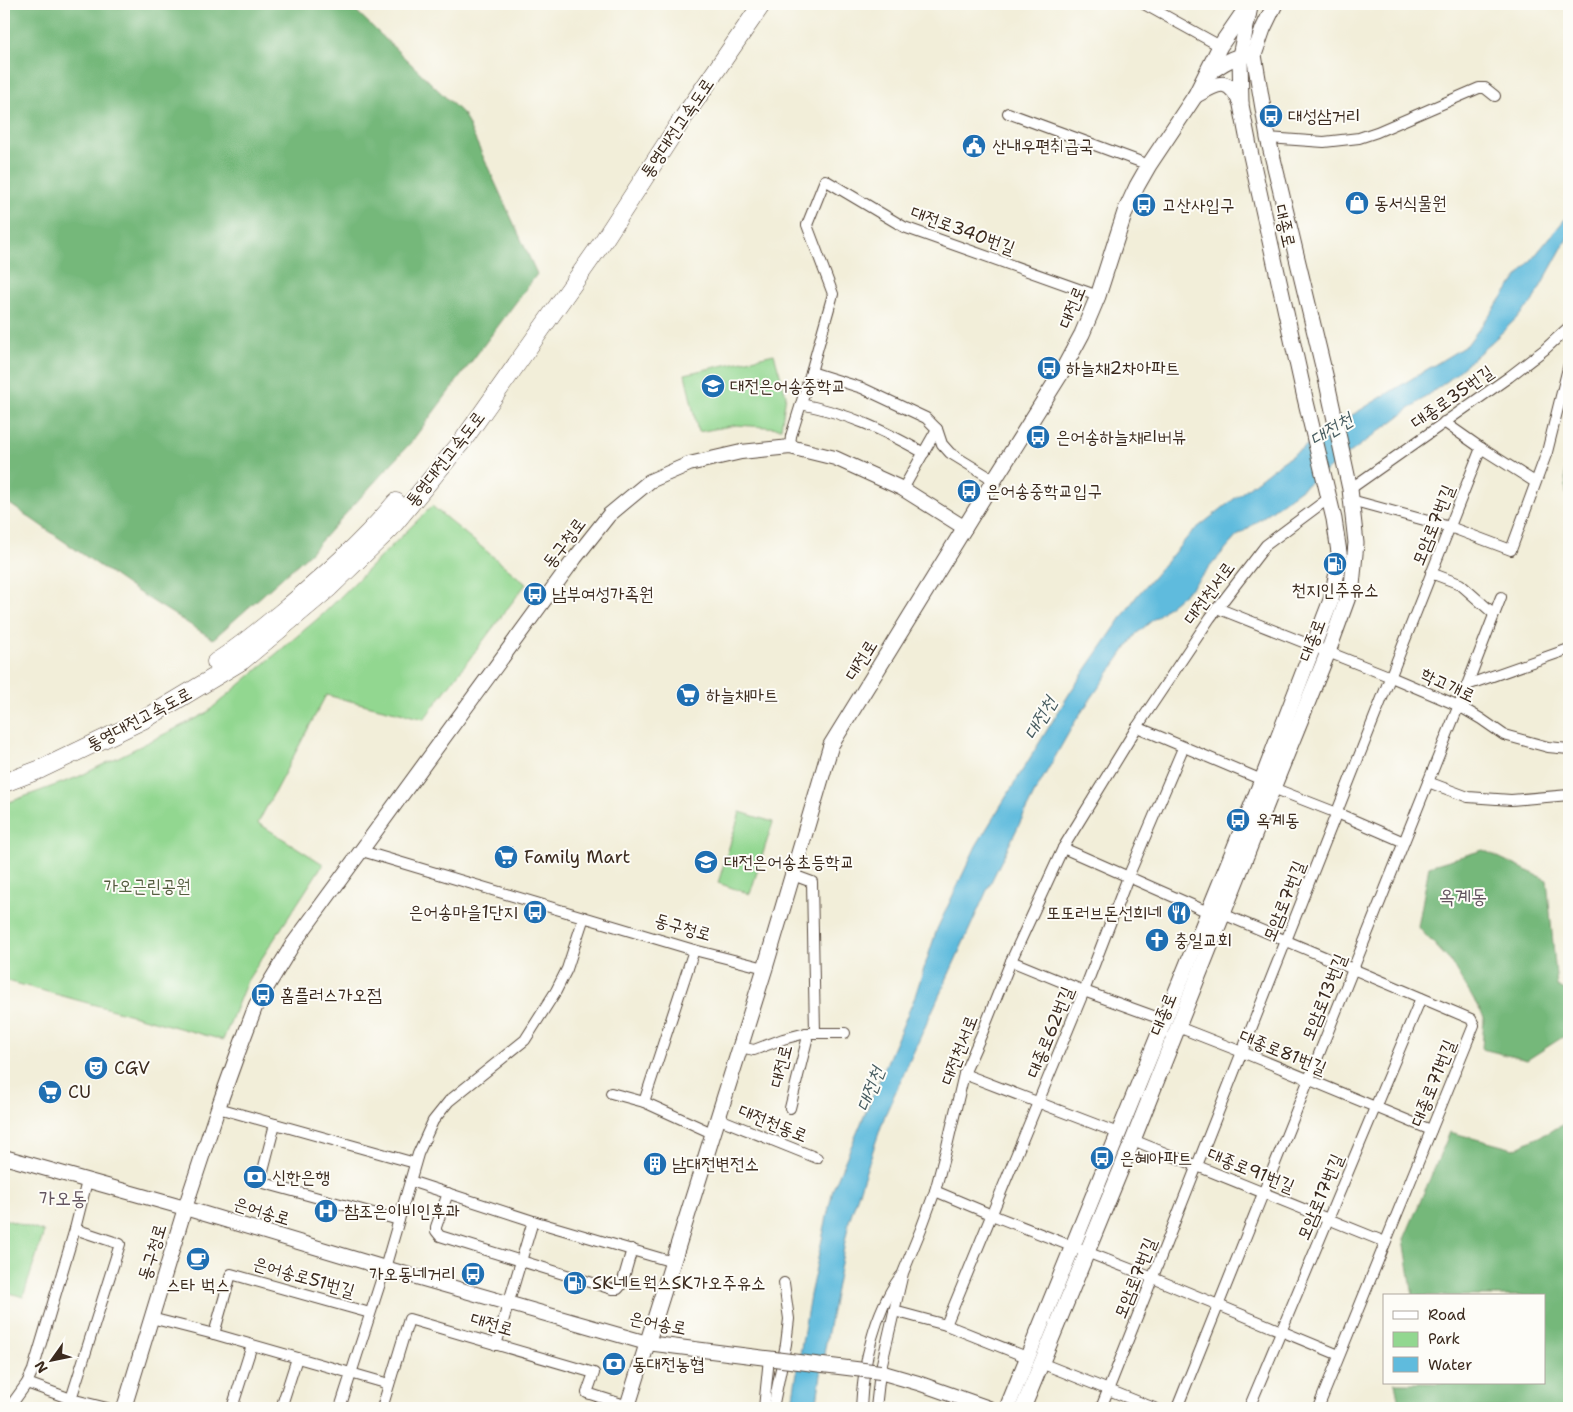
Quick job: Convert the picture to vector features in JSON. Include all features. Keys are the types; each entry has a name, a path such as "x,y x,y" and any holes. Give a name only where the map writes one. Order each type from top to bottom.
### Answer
{"highway":[{"name":"통영대전고속도로","path":"4,771 32,761 136,711 234,651 320,580 381,520 455,431 596,231 672,112 748,4"},
{"name":"통영대전고속도로","path":"4,783 41,769 145,719 243,660 329,588 390,529 464,440 604,240 681,121 762,4"}],"main road":[{"path":"1205,76 1222,64 1247,55 1264,29 1275,4"},
{"name":"대전로","path":"627,1407 765,968 831,744 1060,375 1082,334 1098,296 1125,212 1137,186 1195,96 1220,46 1244,6"},
{"path":"1244,6 1247,55"},
{"name":"대종로","path":"1007,1408 1035,1360 1086,1252 1223,914 1331,600 1340,559 1334,519 1250,151 1242,105 1247,55"},
{"name":"대종로","path":"1023,1408 1035,1360 1072,1246 1208,912 1328,652 1352,586 1356,543 1351,494 1247,55"},
{"path":"1195,96 1215,85 1226,84 1234,89 1242,105"},
{"name":"동구청로","path":"124,1408 218,1108 256,1006 293,944 575,558 609,515 650,481 689,464 741,452 790,447 835,458 903,489 965,528"},
{"name":"은어송로","path":"4,1157 186,1208 385,1268 647,1343 880,1372"},
{"path":"880,1372 989,1408"}],"street":[{"path":"1144,4 1220,46"},
{"path":"1268,138 1324,142 1359,138 1479,88 1485,88 1495,96"},
{"path":"1008,113 1149,165"},
{"name":"대전로340번길","path":"811,372 832,294 807,225 824,180 904,227 1098,296"},
{"name":"대종로35번길","path":"1351,494 1444,422 1509,377 1544,350 1569,327"},
{"path":"1351,494 1450,527 1511,550 1547,452 1569,364"},
{"path":"790,447 811,372 862,388 926,418 937,429 942,444 950,453 994,480"},
{"path":"801,404 845,415 870,424 924,453"},
{"path":"1444,422 1535,482"},
{"path":"903,489 937,429"},
{"name":"모암로7번길","path":"1101,1408 1481,448"},
{"name":"대전천서로","path":"876,1408 880,1372 902,1273 935,1191 964,1074 984,1031 1011,961 1063,848 1137,727 1217,608 1266,545 1328,497"},
{"path":"1431,574 1460,584 1494,614"},
{"name":"모암로13번길","path":"1177,1408 1501,597"},
{"name":"대종로","path":"1217,608 1314,646"},
{"name":"학고개로","path":"1314,646 1459,706 1504,735 1548,747 1569,749"},
{"path":"1467,685 1569,649"},
{"path":"1137,727 1404,842"},
{"name":"대종로62번길","path":"946,1325 1084,991 1128,877 1183,748"},
{"path":"1428,782 1468,797 1511,800 1569,795"},
{"path":"1063,848 1208,912"},
{"name":"동구청로","path":"362,851 694,950 765,968"},
{"name":"대전로","path":"790,1108 810,1033 812,882 793,875"},
{"name":"대종로71번길","path":"1223,914 1471,1019 1474,1025 1318,1408"},
{"name":"은어송로51번길","path":"340,1408 385,1268 418,1154 437,1114 471,1082 524,1040 536,1024 567,969 584,918"},
{"path":"644,1102 694,950"},
{"name":"대종로","path":"1011,961 1084,991 1164,1020"},
{"name":"모암로17번길","path":"1249,1408 1420,998"},
{"name":"대종로81번길","path":"1178,1027 1431,1130"},
{"name":"대전로","path":"740,1047 754,1050 783,1039 810,1033 845,1033"},
{"path":"964,1074 1118,1133"},
{"path":"611,1093 644,1102 712,1133"},
{"path":"218,1108 415,1164"},
{"name":"대전천동로","path":"717,1118 817,1158"},
{"path":"275,1124 260,1182 398,1220"},
{"name":"대종로91번길","path":"1133,1140 1385,1242"},
{"path":"9,1408 27,1383 35,1361 75,1229 87,1181"},
{"path":"410,1181 533,1221 673,1262"},
{"path":"935,1191 1339,1354"},
{"name":"은어송로","path":"448,1193 436,1227 436,1231 440,1236 521,1262 612,1289 618,1289 622,1284 632,1250"},
{"path":"496,1345 533,1221"},
{"path":"65,1408 71,1399 120,1244 75,1229"},
{"path":"861,1408 866,1362 878,1318 892,1287 902,1273"},
{"name":"은어송로51번길","path":"214,1334 231,1274 370,1313"},
{"path":"773,1408 789,1319 784,1283"},
{"path":"894,1311 946,1325 1154,1408"},
{"path":"151,1318 389,1384"},
{"name":"대전로","path":"382,1408 409,1319 594,1373 587,1393 627,1407"},
{"path":"232,1408 252,1345"},
{"path":"281,1408 297,1358"},
{"path":"764,1408 772,1358"},
{"path":"27,1383 71,1399 107,1408"}],"green space":[{"path":"4,4 349,4 464,115 537,274 412,441 309,554 213,639 133,589 4,500"},
{"path":"774,354 786,395 781,428 736,425 698,432 685,374"},
{"path":"1569,433 1569,509 1564,461"},
{"name":"가오근린공원","path":"432,506 526,584 424,719 326,695 258,823 323,864 247,981 223,1040 4,980 4,804 78,777 205,714 322,615"},
{"path":"740,812 773,822 750,894 718,883"},
{"path":"1483,850 1547,880 1557,986 1569,992 1569,1033 1527,1060 1482,1049 1484,1017 1451,962 1418,927 1429,866"},
{"path":"1569,1122 1569,1408 1400,1408 1395,1384 1546,1384 1546,1294 1413,1294 1404,1239 1450,1132 1514,1149"},
{"path":"4,1219 44,1232 23,1297 4,1291"}],"water":[{"name":"대전천","path":"1569,210 1569,235 1531,304 1450,379 1236,537 1192,587 1136,634 1076,720 1034,794 988,888 885,1115 849,1221 825,1348 816,1408 791,1408 810,1295 833,1189 914,999 937,929 976,846 1071,691 1136,597 1192,532 1272,469 1344,420 1467,345 1519,275 1565,219"}],"place":[{"name":"대성삼거리","path":"1271,116"},
{"name":"산내우편취급국","path":"974,146"},
{"name":"동서식물원","path":"1357,203"},
{"name":"고산사입구","path":"1144,205"},
{"name":"하늘채2차아파트","path":"1049,368"},
{"name":"대전은어송중학교","path":"713,386"},
{"name":"은어송하늘채리버뷰","path":"1038,437"},
{"name":"은어송중학교입구","path":"969,491"},
{"name":"천지인주유소","path":"1335,564"},
{"name":"남부여성가족원","path":"535,594"},
{"name":"하늘채마트","path":"688,695"},
{"name":"옥계동","path":"1238,820"},
{"name":"Family Mart","path":"506,857"},
{"name":"대전은어송초등학교","path":"706,862"},
{"name":"은어송마을1단지","path":"535,912"},
{"name":"또또러브돈선희네","path":"1179,913"},
{"name":"충일교회","path":"1157,940"},
{"name":"홈플러스가오점","path":"263,995"},
{"name":"CGV","path":"96,1068"},
{"name":"CU","path":"50,1092"},
{"name":"은혜아파트","path":"1102,1158"},
{"name":"남대전변전소","path":"655,1164"},
{"name":"신한은행","path":"255,1177"},
{"name":"참조은이비인후과","path":"326,1211"},
{"name":"스타 벅스","path":"198,1259"},
{"name":"가오동네거리","path":"473,1274"},
{"name":"SK네트웍스SK가오주유소","path":"575,1283"},
{"name":"동대전농협","path":"614,1364"}],"district":[{"name":"옥계동","path":"1463,896"},
{"name":"가오동","path":"63,1198"}]}
